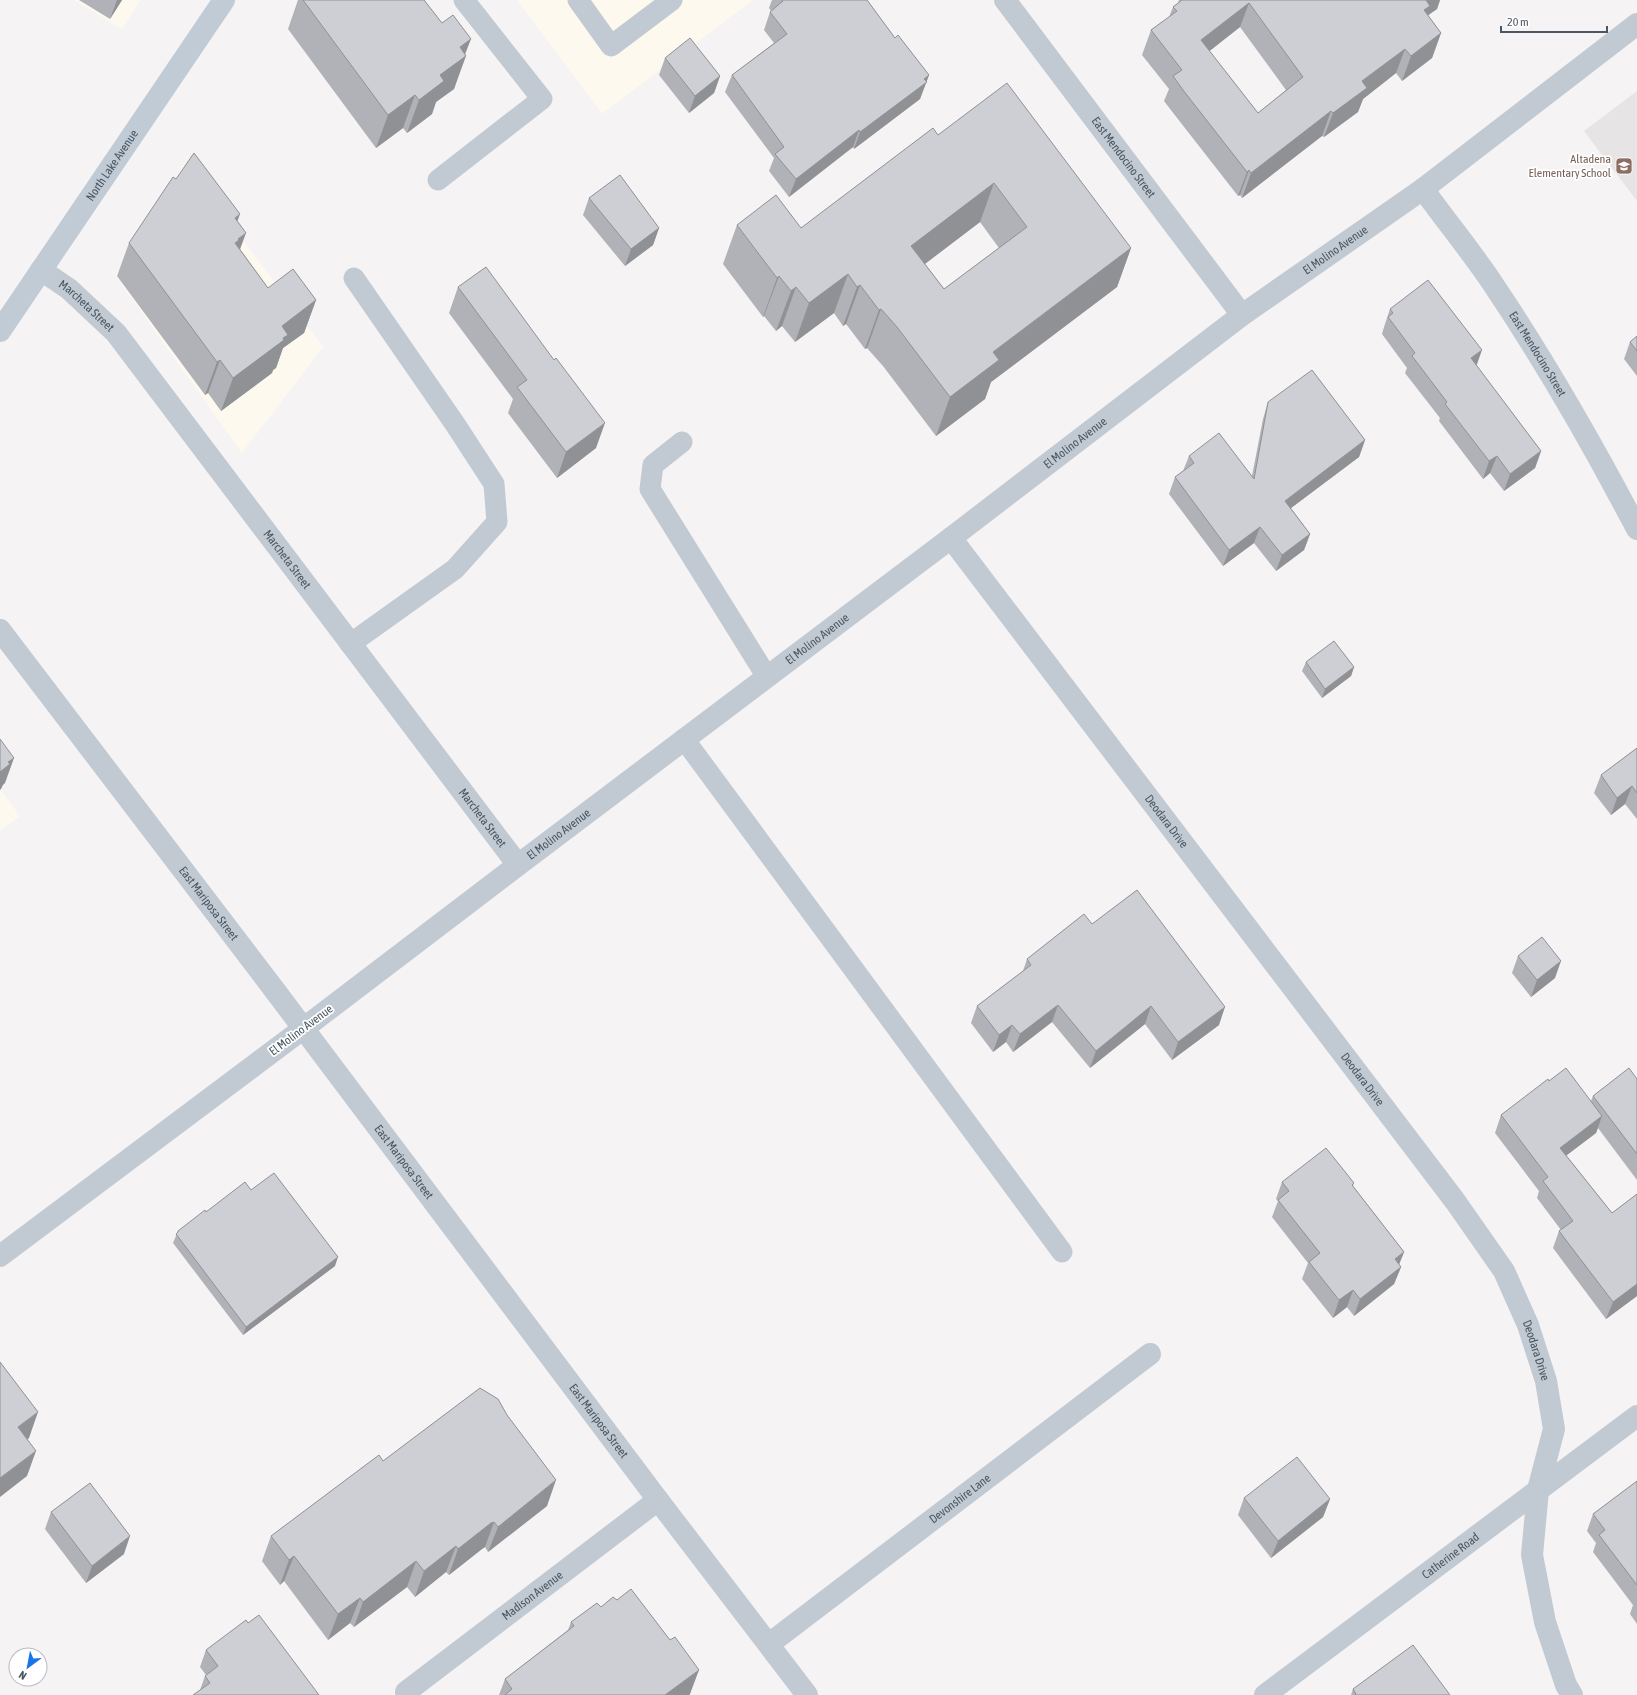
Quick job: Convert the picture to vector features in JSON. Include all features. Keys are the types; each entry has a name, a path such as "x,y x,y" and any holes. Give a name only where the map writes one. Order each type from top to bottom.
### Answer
{"main road":[{"name":"North Lake Avenue","path":"0,331 224,0"}],"street":[{"name":"East Mendocino Street","path":"1005,0 1242,315"},
{"name":"El Molino Avenue","path":"0,1256 304,1028 951,538 1242,315 1423,189 1637,24"},
{"name":"East Mendocino Street","path":"1423,189 1493,284 1543,362 1596,451 1637,530"},
{"name":"Marcheta Street","path":"41,270 69,289 116,333 518,865"},
{"name":"Deodara Drive","path":"951,538 1455,1202 1504,1271 1528,1325 1546,1381 1554,1430 1538,1490 1532,1555 1545,1622 1566,1685 1572,1695"},
{"name":"East Mariposa Street","path":"0,630 304,1028 658,1500 770,1644 807,1695"},
{"name":"Devonshire Lane","path":"770,1644 1150,1354"},
{"name":"Catherine Road","path":"1265,1695 1637,1416"},
{"name":"Madison Avenue","path":"406,1692 658,1500"}],"lane":[{"path":"438,180 542,99 464,0"},
{"path":"578,0 611,46 672,0"},
{"path":"350,644 455,569 497,522 494,484 455,424 354,278"},
{"path":"682,442 653,465 650,489 767,676"},
{"path":"684,739 1062,1252"}],"shaded area":[{"path":"74,0 141,0 122,29"},
{"path":"517,0 753,0 602,114"},
{"name":"Altadena Elementary School","path":"1637,91 1637,201 1584,131"},
{"path":"185,163 323,347 242,453 115,275"},
{"path":"0,789 20,816 0,831"}],"building":[{"path":"303,0 424,0 442,23 453,15 471,39 460,47 466,56 440,75 444,81 419,100 415,95 388,115"},
{"path":"782,0 867,0 895,38 898,35 929,75 924,79 927,82 860,132 859,130 796,179 775,154 784,147 732,75 787,34 770,12 783,1"},
{"path":"1182,0 1426,0 1430,6 1424,10 1441,33 1411,56 1405,49 1362,81 1367,88 1333,113 1331,111 1251,173 1249,170 1247,172 1173,76 1182,70 1151,30 1177,11 1173,7","holes":["1249,3 1303,77 1258,113 1201,40"]},
{"path":"690,38 720,76 695,96 665,58"},
{"path":"1007,83 1131,248 993,352 999,360 950,397 897,327 881,309 879,310 860,285 857,287 848,274 809,303 796,287 791,291 779,276 777,278 737,225 776,195 801,228 933,128 938,135","holes":["994,183 1027,227 944,289 911,246"]},
{"path":"194,153 240,214 235,218 246,233 235,243 268,288 293,269 316,300 282,326 288,335 283,338 284,340 233,378 220,360 217,362 129,243 173,177 176,179"},
{"path":"620,175 659,228 631,249 589,198"},
{"path":"486,267 554,360 556,358 605,423 566,452 517,387 527,380 458,287"},
{"path":"1428,280 1482,350 1471,358 1541,451 1510,474 1497,456 1489,461 1445,404 1447,402 1412,356 1415,353 1388,317 1393,313 1390,309"},
{"path":"1637,336 1637,351 1630,342"},
{"path":"1312,370 1365,440 1285,501 1310,534 1282,555 1260,527 1229,550 1175,477 1194,463 1189,456 1219,433 1254,479 1268,402"},
{"path":"1334,641 1354,667 1325,689 1306,662"},
{"path":"0,739 14,758 8,762 10,764 0,772"},
{"path":"1637,748 1637,793 1632,786 1617,798 1601,775"},
{"path":"1137,890 1225,1007 1178,1042 1151,1006 1096,1051 1058,1005 1020,1034 1012,1025 999,1035 977,1006 1031,965 1027,959 1084,914 1092,924"},
{"path":"1542,937 1561,961 1537,980 1518,956"},
{"path":"1566,1068 1602,1116 1560,1148 1612,1213 1637,1194 1637,1284 1613,1302 1559,1231 1573,1221 1543,1181 1548,1177 1501,1115 1548,1079 1549,1081"},
{"path":"1629,1068 1637,1079 1637,1154 1593,1096"},
{"path":"1326,1148 1354,1183 1352,1185 1404,1252 1395,1259 1401,1267 1360,1299 1353,1290 1339,1300 1309,1262 1320,1253 1278,1200 1289,1191 1282,1182"},
{"path":"274,1173 338,1257 246,1327 176,1234 205,1210 206,1212 245,1182 251,1190"},
{"path":"0,1362 38,1412 18,1427 36,1451 0,1478"},
{"path":"480,1388 498,1399 507,1415 556,1480 498,1527 494,1522 491,1523 458,1549 456,1546 424,1571 416,1561 363,1602 360,1598 338,1614 294,1556 289,1560 271,1536 379,1455 383,1461"},
{"path":"1297,1457 1330,1499 1278,1541 1244,1498"},
{"path":"1637,1481 1637,1585 1599,1535 1605,1530 1593,1514"},
{"path":"90,1483 130,1536 92,1566 51,1512"},
{"path":"631,1589 670,1640 675,1637 699,1670 665,1695 505,1695 512,1689 505,1679 574,1626 571,1622 597,1603 601,1607 613,1597 617,1600"},
{"path":"259,1615 319,1695 193,1695 210,1683 205,1676 218,1666 206,1650 246,1620 248,1623"},
{"path":"1413,1645 1450,1695 1355,1695 1356,1694 1353,1689"}],"place":[{"name":"Altadena Elementary School","path":"1624,166"}]}
